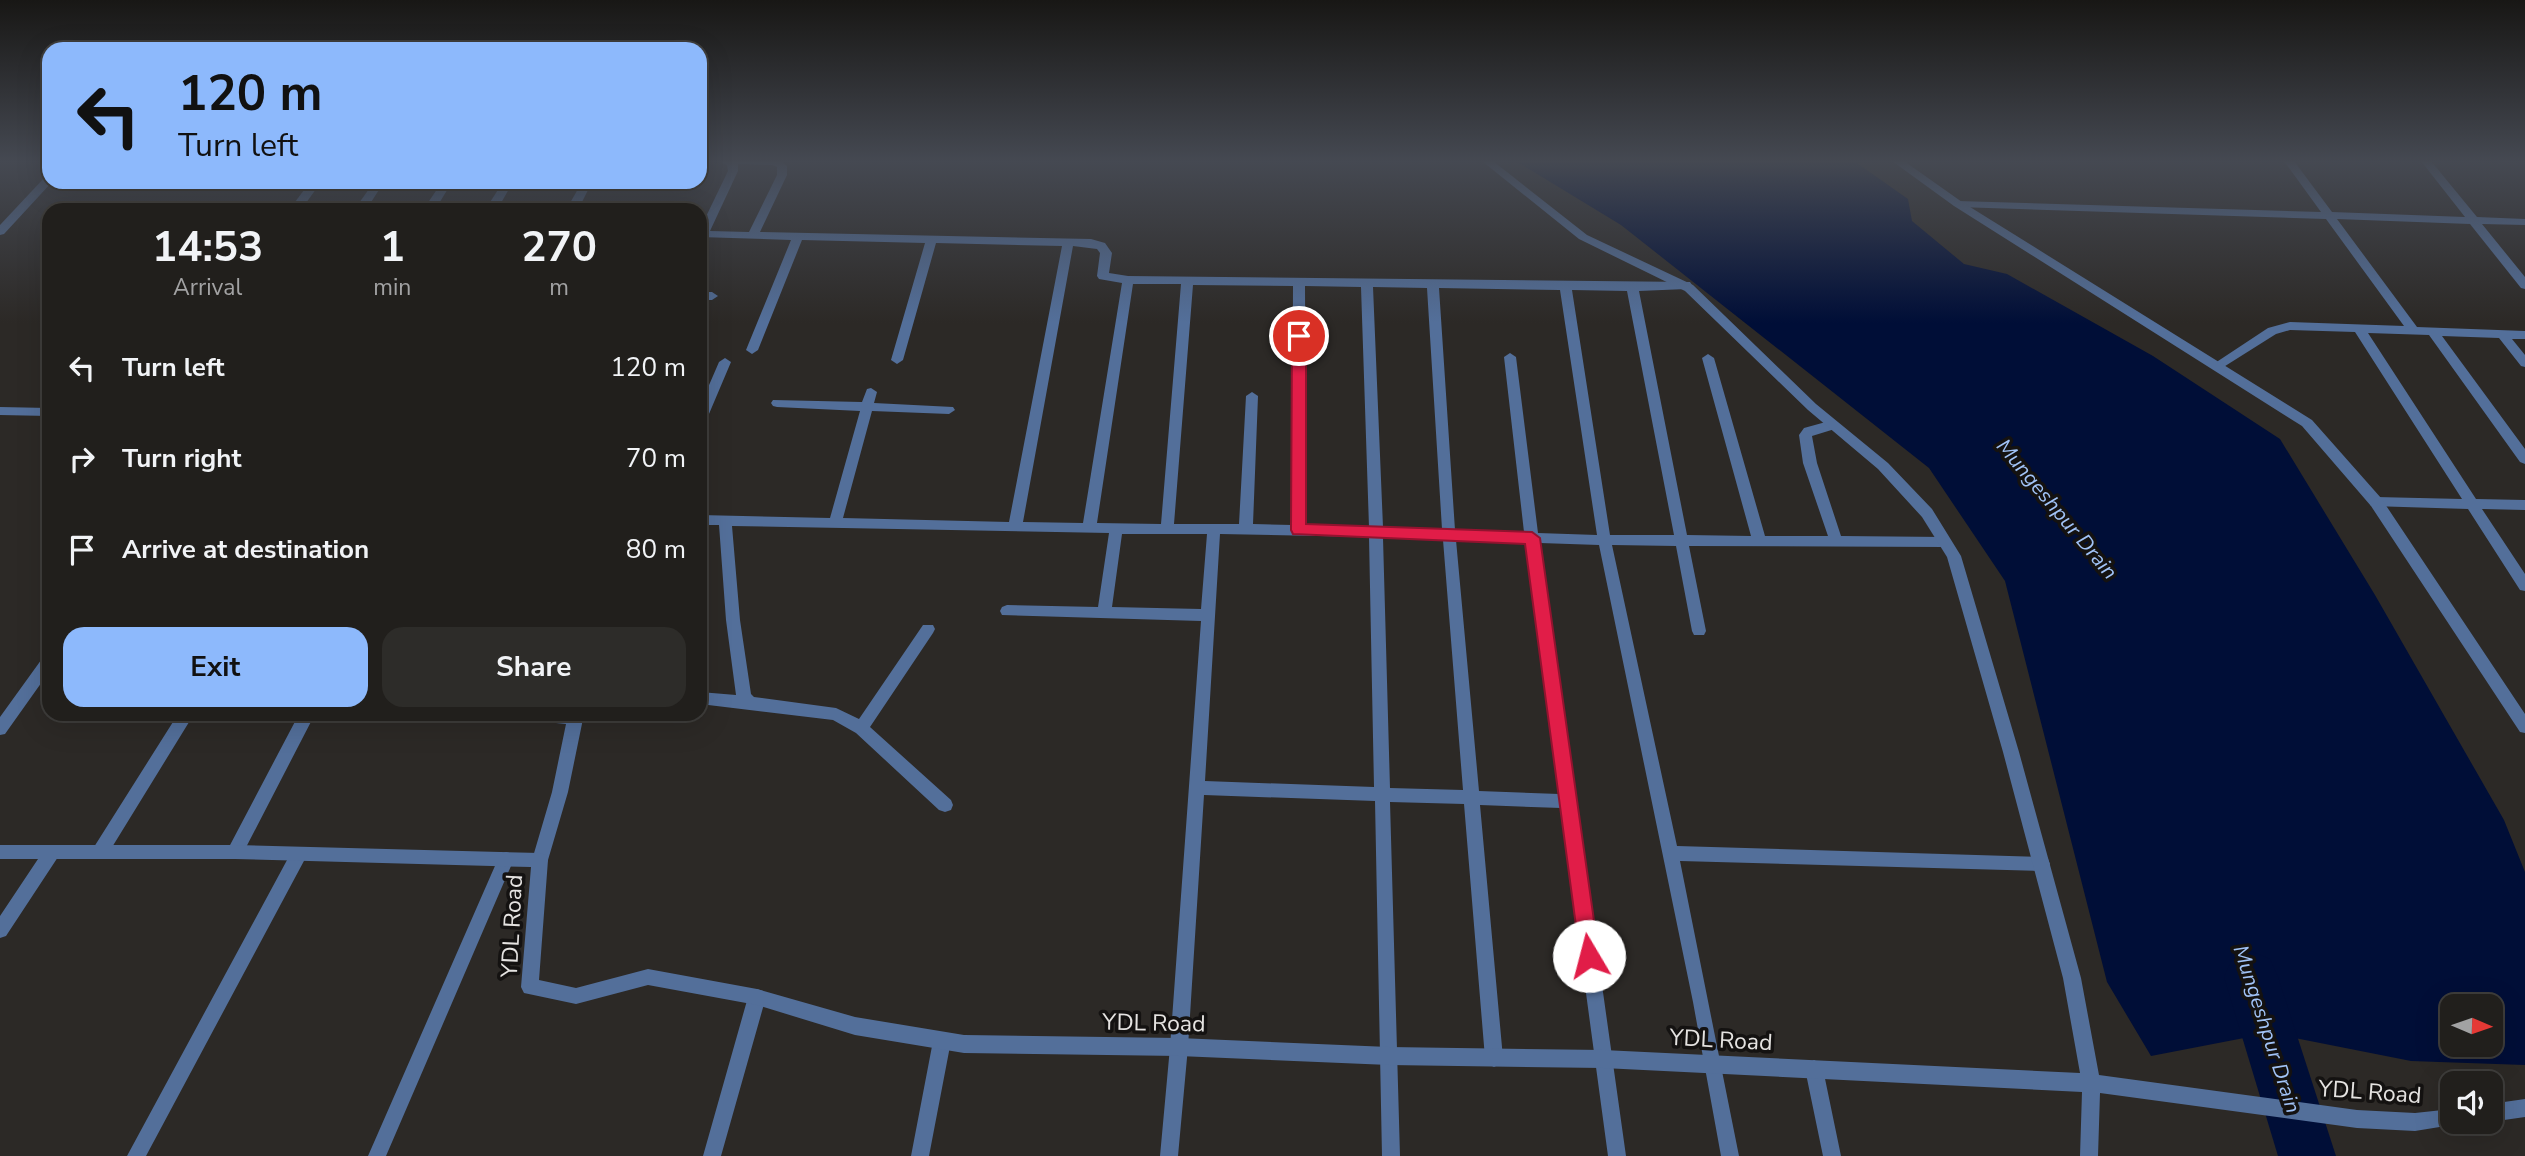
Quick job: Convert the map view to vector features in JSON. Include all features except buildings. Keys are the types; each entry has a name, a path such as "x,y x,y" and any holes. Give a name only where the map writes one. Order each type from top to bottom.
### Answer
{"street":[{"path":"0,232 16,215"},
{"path":"753,235 763,215"},
{"path":"1555,215 1583,237 1686,285 1833,425 1912,495 1945,542 1958,566 2072,978 2091,1083 2089,1156"},
{"path":"1976,215 2307,423 2376,502 2525,727"},
{"path":"2296,215 2525,222"},
{"path":"2469,215 2525,285"},
{"path":"2328,216 2414,332"},
{"path":"707,234 1101,246 1106,253 1103,276 1128,280 1632,287 1686,285"},
{"path":"752,350 798,236"},
{"path":"897,360 931,241"},
{"path":"1015,527 1069,243"},
{"path":"1089,529 1128,280"},
{"path":"1167,529 1187,281"},
{"path":"1298,530 1299,281"},
{"path":"1367,283 1376,532 1391,1156"},
{"path":"1433,285 1449,535 1494,1058"},
{"path":"1565,286 1578,354 1605,540 1714,1065 1730,1156"},
{"path":"1632,287 1699,631"},
{"path":"2218,365 2280,328 2301,326 2525,335"},
{"path":"2358,329 2525,586"},
{"path":"2433,332 2525,459"},
{"path":"2503,335 2525,363"},
{"path":"1510,357 1532,538 1617,1156"},
{"path":"1708,358 1759,540"},
{"path":"707,404 725,362"},
{"path":"835,523 871,392"},
{"path":"1246,530 1252,396"},
{"path":"777,403 950,410"},
{"path":"0,411 42,412"},
{"path":"1833,425 1808,431 1805,435 1810,463 1836,541"},
{"path":"2376,502 2525,505"},
{"path":"707,520 1089,529 1298,530 1605,540 1945,542"},
{"path":"725,520 733,620 744,697 750,703"},
{"path":"1104,613 1116,529"},
{"path":"1169,1156 1179,1047 1214,529"},
{"path":"1007,611 1208,615"},
{"path":"861,728 928,629"},
{"path":"0,729 42,670"},
{"path":"707,699 836,714 861,728 945,805"},
{"path":"100,852 182,721"},
{"path":"235,852 303,721"},
{"path":"540,860 560,792 575,721"},
{"path":"1196,788 1568,801"},
{"name":"YDL Road","path":"0,852 235,852 540,860 530,987 576,996 648,977 757,997 855,1027 964,1045 1179,1047 1389,1056 1603,1059 1814,1069 2091,1083 2357,1119 2415,1122 2440,1119"},
{"path":"0,930 52,852"},
{"path":"1670,853 2042,864"},
{"path":"136,1156 299,854"},
{"path":"377,1156 506,859"},
{"path":"712,1156 757,997"},
{"path":"920,1156 942,1041"},
{"path":"1814,1069 1832,1156"},
{"path":"2503,1111 2525,1108"}],"water":[{"path":"1605,215 1911,215 1912,221 1964,264 2007,274 2153,356 2280,439 2375,595 2504,820 2525,872 2525,1065 2411,1061 2270,1033 2151,1056 2107,982 2005,581 1929,468 1621,225"}],"waterway":[{"name":"Mungeshpur Drain","path":"2251,977 2307,1156"}],"route":[{"path":"1299,336 1298,530 1532,538 1589,956"}]}
